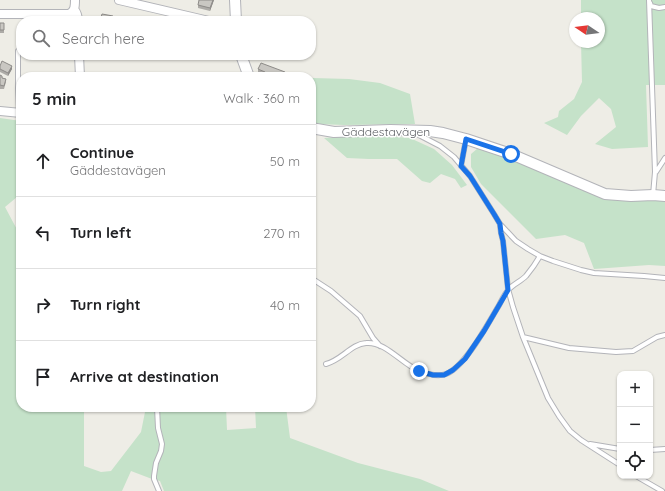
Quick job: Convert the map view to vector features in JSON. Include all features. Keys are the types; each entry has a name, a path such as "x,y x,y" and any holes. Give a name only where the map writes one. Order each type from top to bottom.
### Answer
{"street":[{"path":"0,14 66,14 72,12 74,9 75,0"},
{"path":"119,0 135,2 190,16"},
{"path":"235,0 236,16"},
{"path":"74,9 78,16"},
{"path":"79,60 80,72"},
{"path":"242,60 245,72"},
{"path":"0,111 16,113"},
{"name":"Gäddestavägen","path":"316,129 334,132 408,130 443,133 466,139 526,160 605,194 665,196"}],"lane":[{"path":"649,0 652,6 659,8 665,6"},
{"path":"649,0 655,172 653,195"},
{"path":"18,60 18,72"},
{"path":"408,130 440,146 454,157 470,176 500,224 516,241 540,256 570,267 594,273 665,278"},
{"path":"461,166 466,139"},
{"path":"655,172 665,158"},
{"path":"500,224 508,290 523,337 548,398 570,431 617,463"},
{"path":"326,364 341,357 353,347 366,343 384,347 419,371 433,375 444,375 453,370 465,359 484,331 508,290 526,277 540,256"},
{"path":"316,281 360,316 373,338 380,346"},
{"path":"523,337 569,348 616,352 633,351 665,334"},
{"path":"157,412 158,428 162,444 156,463 154,479 159,491"},
{"path":"587,444 617,449"},
{"path":"653,450 665,449"},
{"path":"641,479 662,491"}],"green space":[{"path":"581,0 665,0 665,85 646,85 648,147 612,149 595,144 616,127 611,109 599,98 581,116 567,135 544,123 558,117 559,111 574,99 582,82 581,48 605,48 605,12 581,12"},
{"path":"316,78 349,79 380,83 410,94 415,124 344,125 317,124"},
{"path":"0,118 16,120 16,198 5,207 16,228 16,412 84,412 84,466 101,472 111,471 141,432 145,412 226,412 227,430 256,428 255,412 287,412 290,438 358,463 420,479 449,491 164,491 160,481 131,471 122,491 0,491"},
{"path":"373,135 410,138 434,149 452,165 467,185 461,188 455,179 441,174 430,183 422,181 397,159 347,158 324,138"},
{"path":"478,148 513,160 580,188 665,199 665,266 649,265 594,269 584,243 565,235 536,239 481,184 471,167 471,154"}],"building":[{"path":"199,0 213,0 210,8 198,5"},
{"path":"102,14 113,16 101,16"},
{"path":"0,23 4,23 4,30 0,30"},
{"path":"2,61 12,66 8,73 0,69"},
{"path":"261,63 285,72 265,72 258,69"},
{"path":"0,75 2,78 6,79 4,86 0,85"}],"route":[{"path":"419,371 433,375 444,375 453,370 465,359 484,331 508,290 500,224 470,176 461,166 466,139 511,154"}]}
